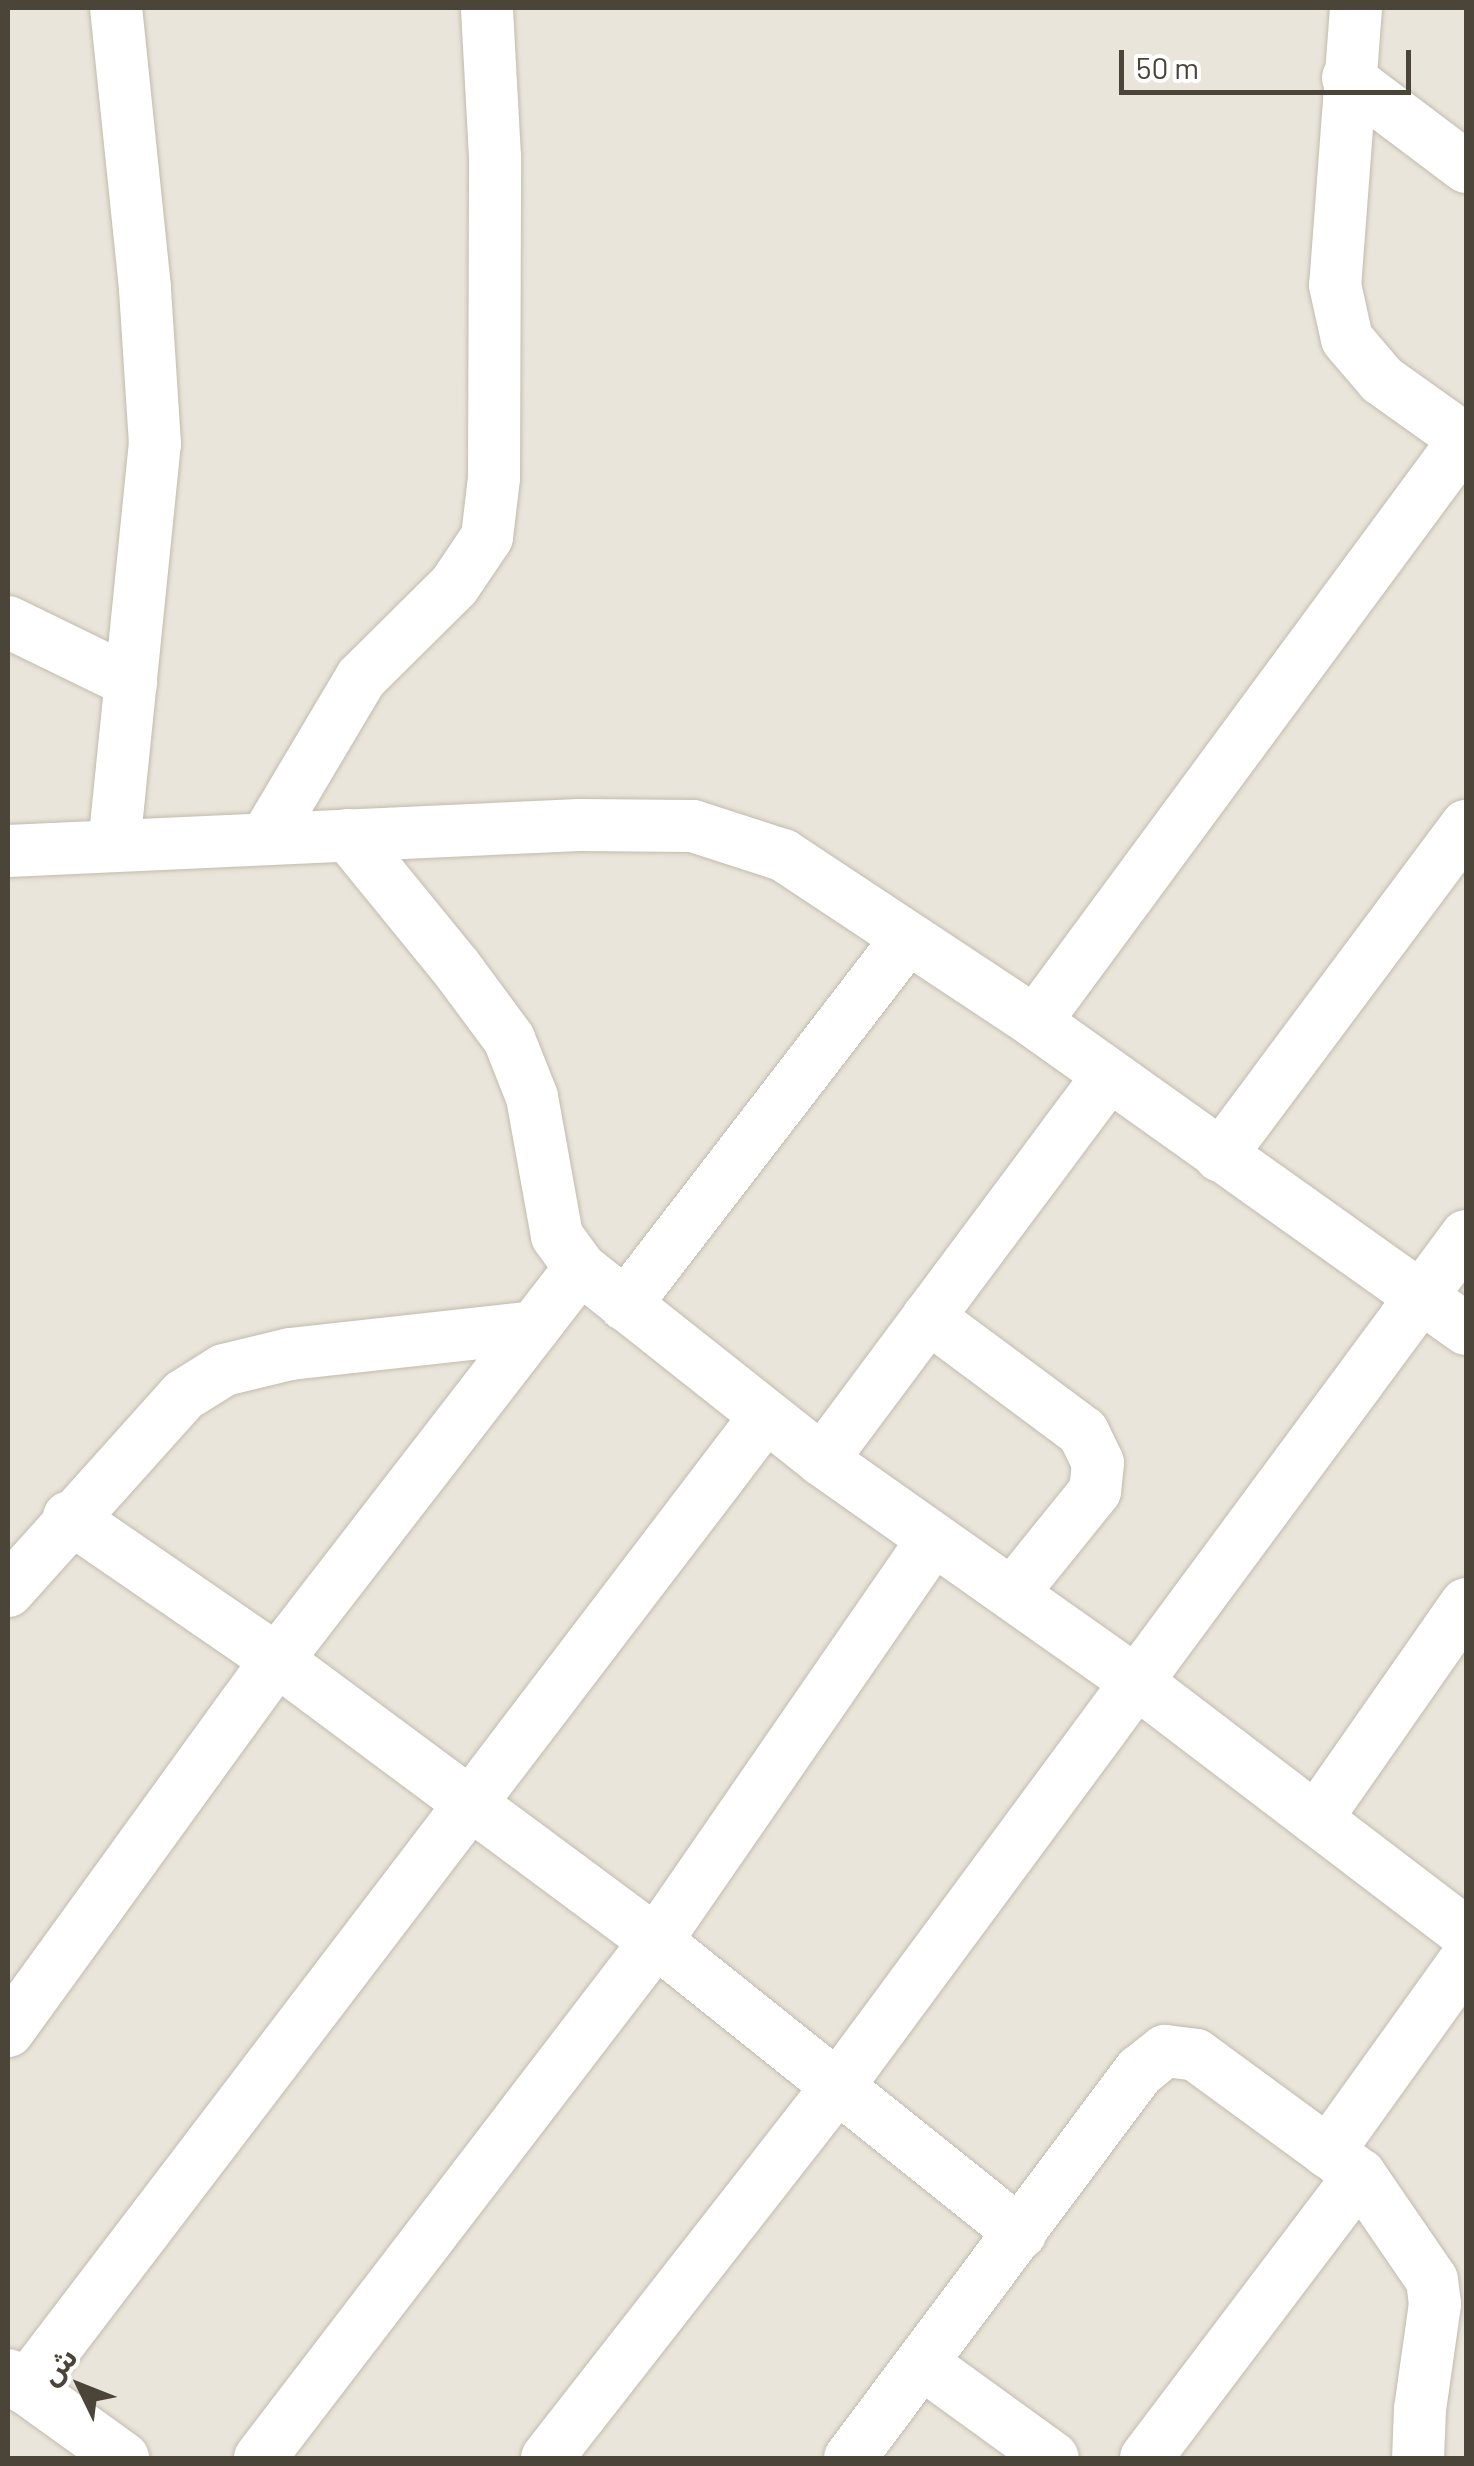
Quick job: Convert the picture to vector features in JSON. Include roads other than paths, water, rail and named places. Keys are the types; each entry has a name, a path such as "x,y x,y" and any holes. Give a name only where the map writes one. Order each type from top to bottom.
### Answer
{"street":[{"path":"114,846 155,444 146,288 116,8"},
{"path":"266,838 362,678 454,586 487,537 494,478 495,157 486,8"},
{"path":"1035,1022 1466,440 1382,380 1347,339 1336,284 1356,8"},
{"path":"1348,78 1466,167"},
{"path":"8,622 131,682"},
{"path":"8,851 348,835 693,826 782,854 1035,1022 1466,1329"},
{"path":"1220,1156 1466,826"},
{"path":"348,835 508,1039 532,1097 557,1236 580,1268 822,1460 1140,1684 1466,1934"},
{"path":"625,1305 908,938"},
{"path":"822,1460 1108,1076"},
{"path":"547,2458 838,2086 1140,1684 1466,1236"},
{"path":"8,2031 277,1660 580,1268"},
{"path":"928,1317 1083,1432 1098,1463 1095,1490 1012,1594"},
{"path":"8,1591 184,1395 224,1370 290,1354 535,1327"},
{"path":"123,2458 16,2381 470,1804 765,1417"},
{"path":"70,1518 277,1660 656,1940 1020,2233"},
{"path":"260,2458 656,1940 932,1541"},
{"path":"1316,1819 1466,1604"},
{"path":"1146,2458 1344,2163 1466,1959"},
{"path":"850,2458 1140,2072 1165,2051 1196,2055 1344,2163 1432,2280 1436,2304 1420,2408 1418,2458"},
{"path":"924,2364 1053,2458"}]}
